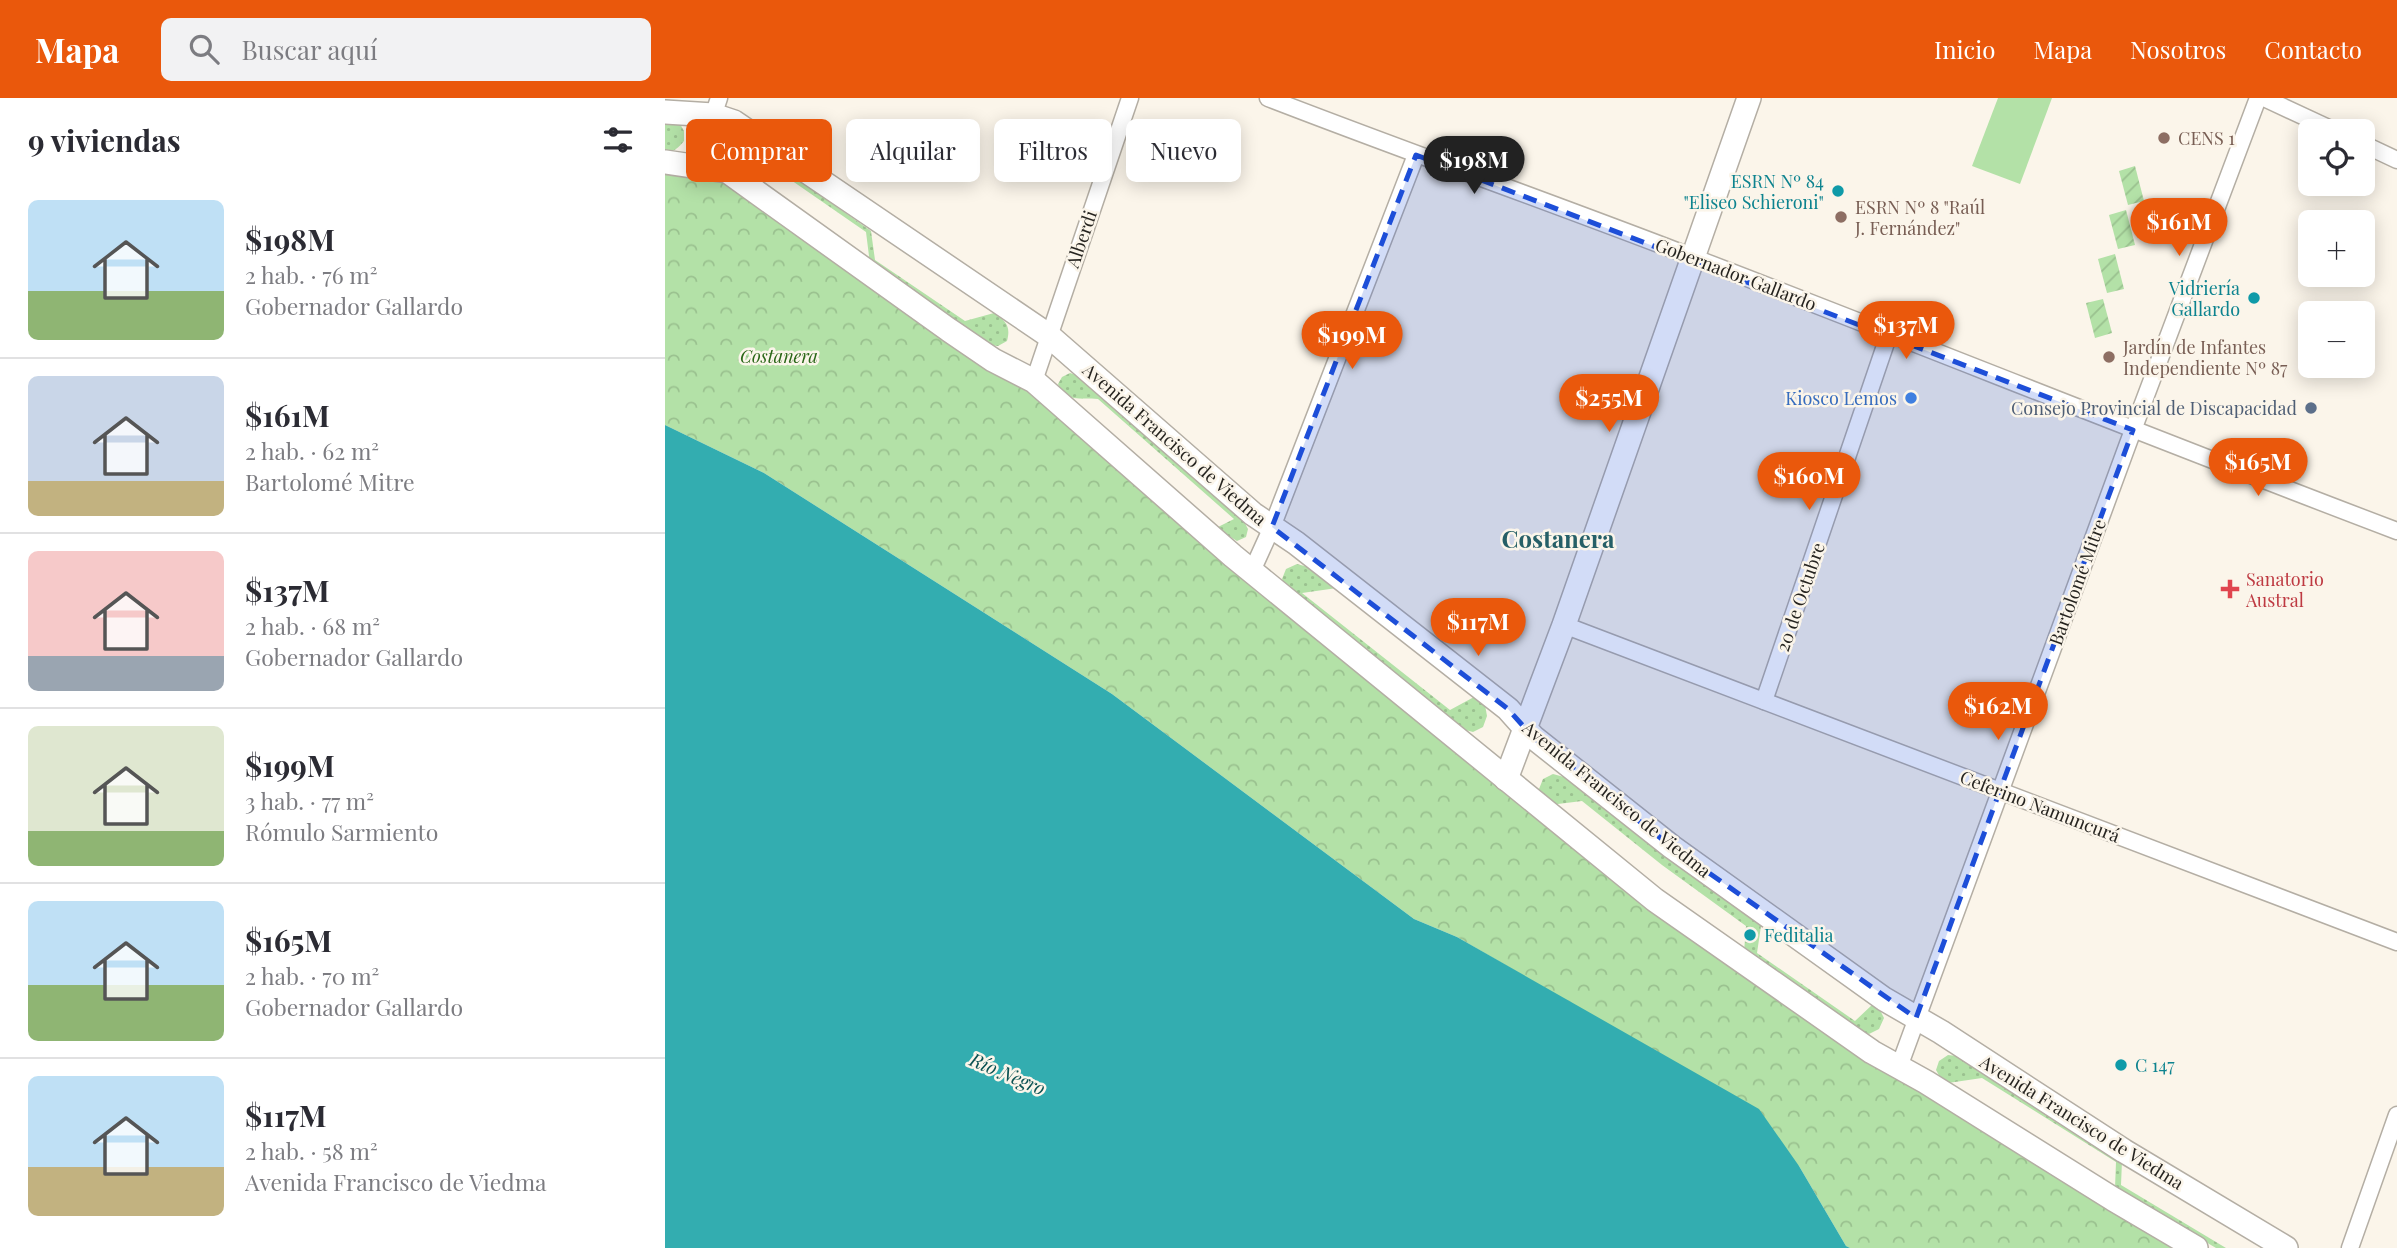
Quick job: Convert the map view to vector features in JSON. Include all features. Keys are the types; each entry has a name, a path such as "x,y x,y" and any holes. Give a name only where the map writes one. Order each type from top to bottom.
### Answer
{"main road":[{"path":"1506,779 1565,625 1749,98"},
{"name":"Avenida Francisco de Viedma","path":"665,112 716,106 734,122 1048,335 1243,505 1296,543 1508,709 1526,729 1672,847 1884,999 2124,1151 2285,1248"},
{"path":"665,162 686,165"},
{"path":"742,182 949,330 993,360 1034,381 1252,572 1655,900 1865,1047 2196,1248"}],"street":[{"name":"Alberdi","path":"1034,381 1129,98"},
{"name":"Gobernador Gallardo","path":"1268,98 1694,257 2397,531"},
{"name":"Bartolomé Mitre","path":"1899,1067 2258,98"},
{"path":"2264,98 2309,119"},
{"path":"2375,150 2397,160"},
{"path":"1252,572 1272,527 1416,155"},
{"name":"20 de Octubre","path":"1764,701 1889,334"},
{"name":"Ceferino Namuncurá","path":"1565,625 2397,942"},
{"path":"2350,1248 2397,1115"}],"highlighted area":[{"path":"1416,155 2133,430 1916,1018 1672,847 1533,737 1508,709 1272,527"}],"green space":[{"path":"1998,98 2052,98 2020,184 1972,166"},
{"path":"665,121 679,122 684,131 684,141 673,151 665,153"},
{"path":"2135,166 2144,201 2128,205 2119,171"},
{"name":"Costanera","path":"665,169 686,172 686,182 729,182 989,370 1027,391 1241,578 1929,1092 2107,1209 2174,1248 1846,1246 1799,1166 1543,987 1457,937 1414,919 1112,694 764,473 665,425"},
{"path":"794,182 801,182 871,231 875,260 965,321 994,313 1008,328 1007,341 998,346 987,345 870,264 866,232"},
{"path":"2126,210 2135,245 2118,249 2109,215"},
{"path":"2115,254 2124,289 2107,293 2098,259"},
{"path":"2103,299 2112,333 2095,338 2086,303"},
{"path":"1070,373 1079,376 1242,518 1248,529 1246,537 1237,541 1216,528 1234,519 1098,399 1074,398 1064,394 1058,384 1062,377"},
{"path":"1297,564 1308,567 1337,588 1302,593 1450,710 1474,697 1485,705 1487,716 1483,727 1473,732 1462,729 1288,590 1282,579 1286,569"},
{"path":"1553,774 1564,777 1667,858 1761,926 1757,953 1855,1021 1873,1004 1884,1018 1879,1029 1869,1034 1857,1031 1744,952 1746,926 1662,865 1582,801 1550,805 1542,799 1539,789 1543,779"},
{"path":"1948,1055 1957,1056 2122,1161 2121,1185 2226,1248 2216,1248 2115,1188 2116,1162 1982,1078 1948,1083 1941,1079 1936,1070 1939,1061"}],"water":[{"name":"Río Negro","path":"665,425 764,473 1112,694 1414,919 1457,937 1759,1109 1799,1166 1846,1246 1850,1248 665,1248"}],"place":[{"name":"CENS 1","path":"2164,138"},
{"name":"ESRN Nº 84 \"Eliseo Schieroni\"","path":"1838,191"},
{"name":"ESRN Nº 8 \"Raúl J. Fernández\"","path":"1841,217"},
{"name":"Vidriería Gallardo","path":"2254,298"},
{"name":"Jardín de Infantes Independiente Nº 87","path":"2109,357"},
{"name":"Kiosco Lemos","path":"1911,398"},
{"name":"Consejo Provincial de Discapacidad","path":"2311,408"},
{"name":"Sanatorio Austral","path":"2230,589"},
{"name":"Feditalia","path":"1750,935"},
{"name":"C 147","path":"2121,1065"}],"district":[{"name":"Costanera","path":"1558,538"}]}
